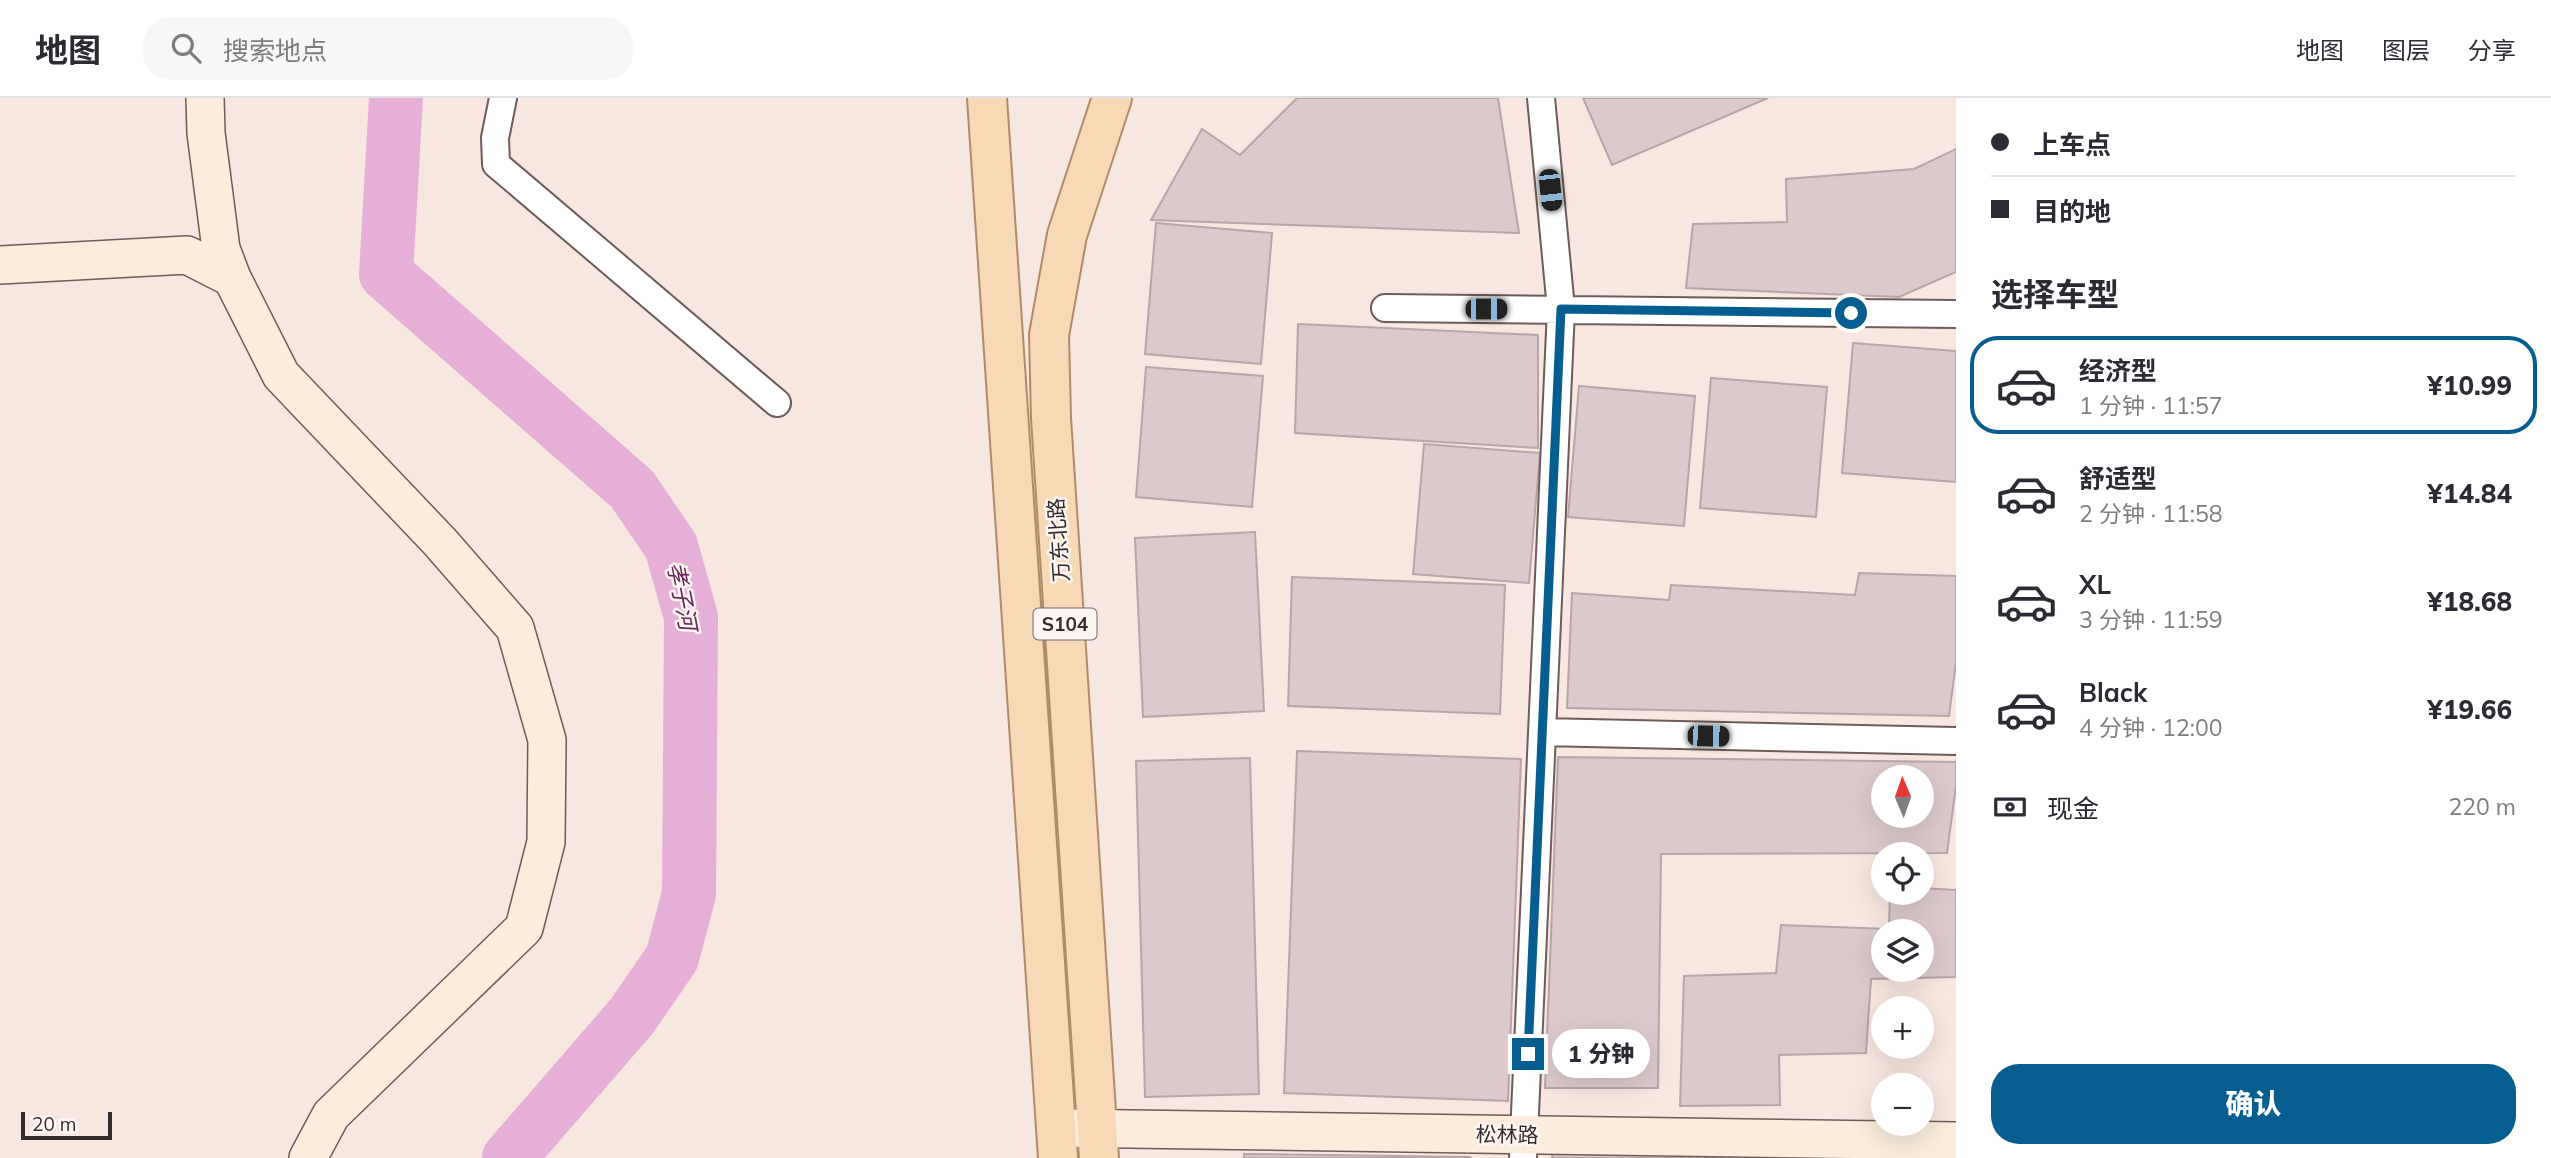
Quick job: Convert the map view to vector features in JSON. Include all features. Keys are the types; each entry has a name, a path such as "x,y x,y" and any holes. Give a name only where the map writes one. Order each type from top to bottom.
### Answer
{"main road":[{"name":"万东北路","path":"987,98 1058,1143"},
{"name":"万东北路","path":"1099,1143 1051,418 1049,335 1067,235 1112,98"}],"street":[{"path":"205,98 206,133 221,249 232,278 281,375 440,542 515,628 547,740 546,842 524,928 331,1115 308,1158"},
{"path":"503,98 495,138 496,164 777,403"},
{"path":"1524,1146 1561,309 1541,98"},
{"path":"0,265 187,255 232,278"},
{"path":"1385,308 1956,314"},
{"path":"1542,732 1956,741"},
{"name":"松林路","path":"1058,1143 1524,1146 1956,1141"}],"building":[{"path":"1297,98 1498,98 1519,233 1151,220 1202,129 1240,155"},
{"path":"1583,98 1768,98 1612,165"},
{"path":"1956,149 1956,272 1899,297 1686,288 1693,224 1787,222 1786,179 1914,169"},
{"path":"1156,223 1272,233 1261,364 1145,354"},
{"path":"1298,324 1538,335 1538,448 1295,433"},
{"path":"1853,343 1956,351 1956,482 1842,473"},
{"path":"1146,367 1263,376 1252,507 1136,497"},
{"path":"1711,378 1827,387 1816,517 1700,508"},
{"path":"1579,386 1695,396 1684,526 1568,517"},
{"path":"1424,444 1540,453 1529,583 1413,574"},
{"path":"1255,532 1264,711 1143,717 1135,538"},
{"path":"1859,573 1956,576 1956,662 1949,716 1567,708 1572,593 1669,600 1671,585 1855,595"},
{"path":"1292,577 1505,585 1500,714 1288,706"},
{"path":"1297,751 1521,759 1508,1101 1284,1093"},
{"path":"1558,757 1956,762 1956,786 1947,853 1934,853 1934,842 1871,842 1871,853 1661,854 1658,1088 1545,1088"},
{"path":"1250,758 1259,1094 1145,1097 1136,761"},
{"path":"1934,889 1956,890 1956,977 1934,978 1934,919 1889,919 1890,905 1934,905"},
{"path":"1781,925 1871,928 1866,1053 1779,1055 1780,1105 1680,1106 1684,976 1776,973"},
{"path":"1553,1153 1804,1158 1552,1158"},
{"path":"1244,1154 1470,1157 1471,1158 1244,1158"}],"waterway":[{"name":"孝子河","path":"396,98 386,274 632,489 671,546 691,617 689,894 672,958 632,1016 509,1158"}],"route":[{"path":"1528,1054 1561,309 1851,313"}]}
